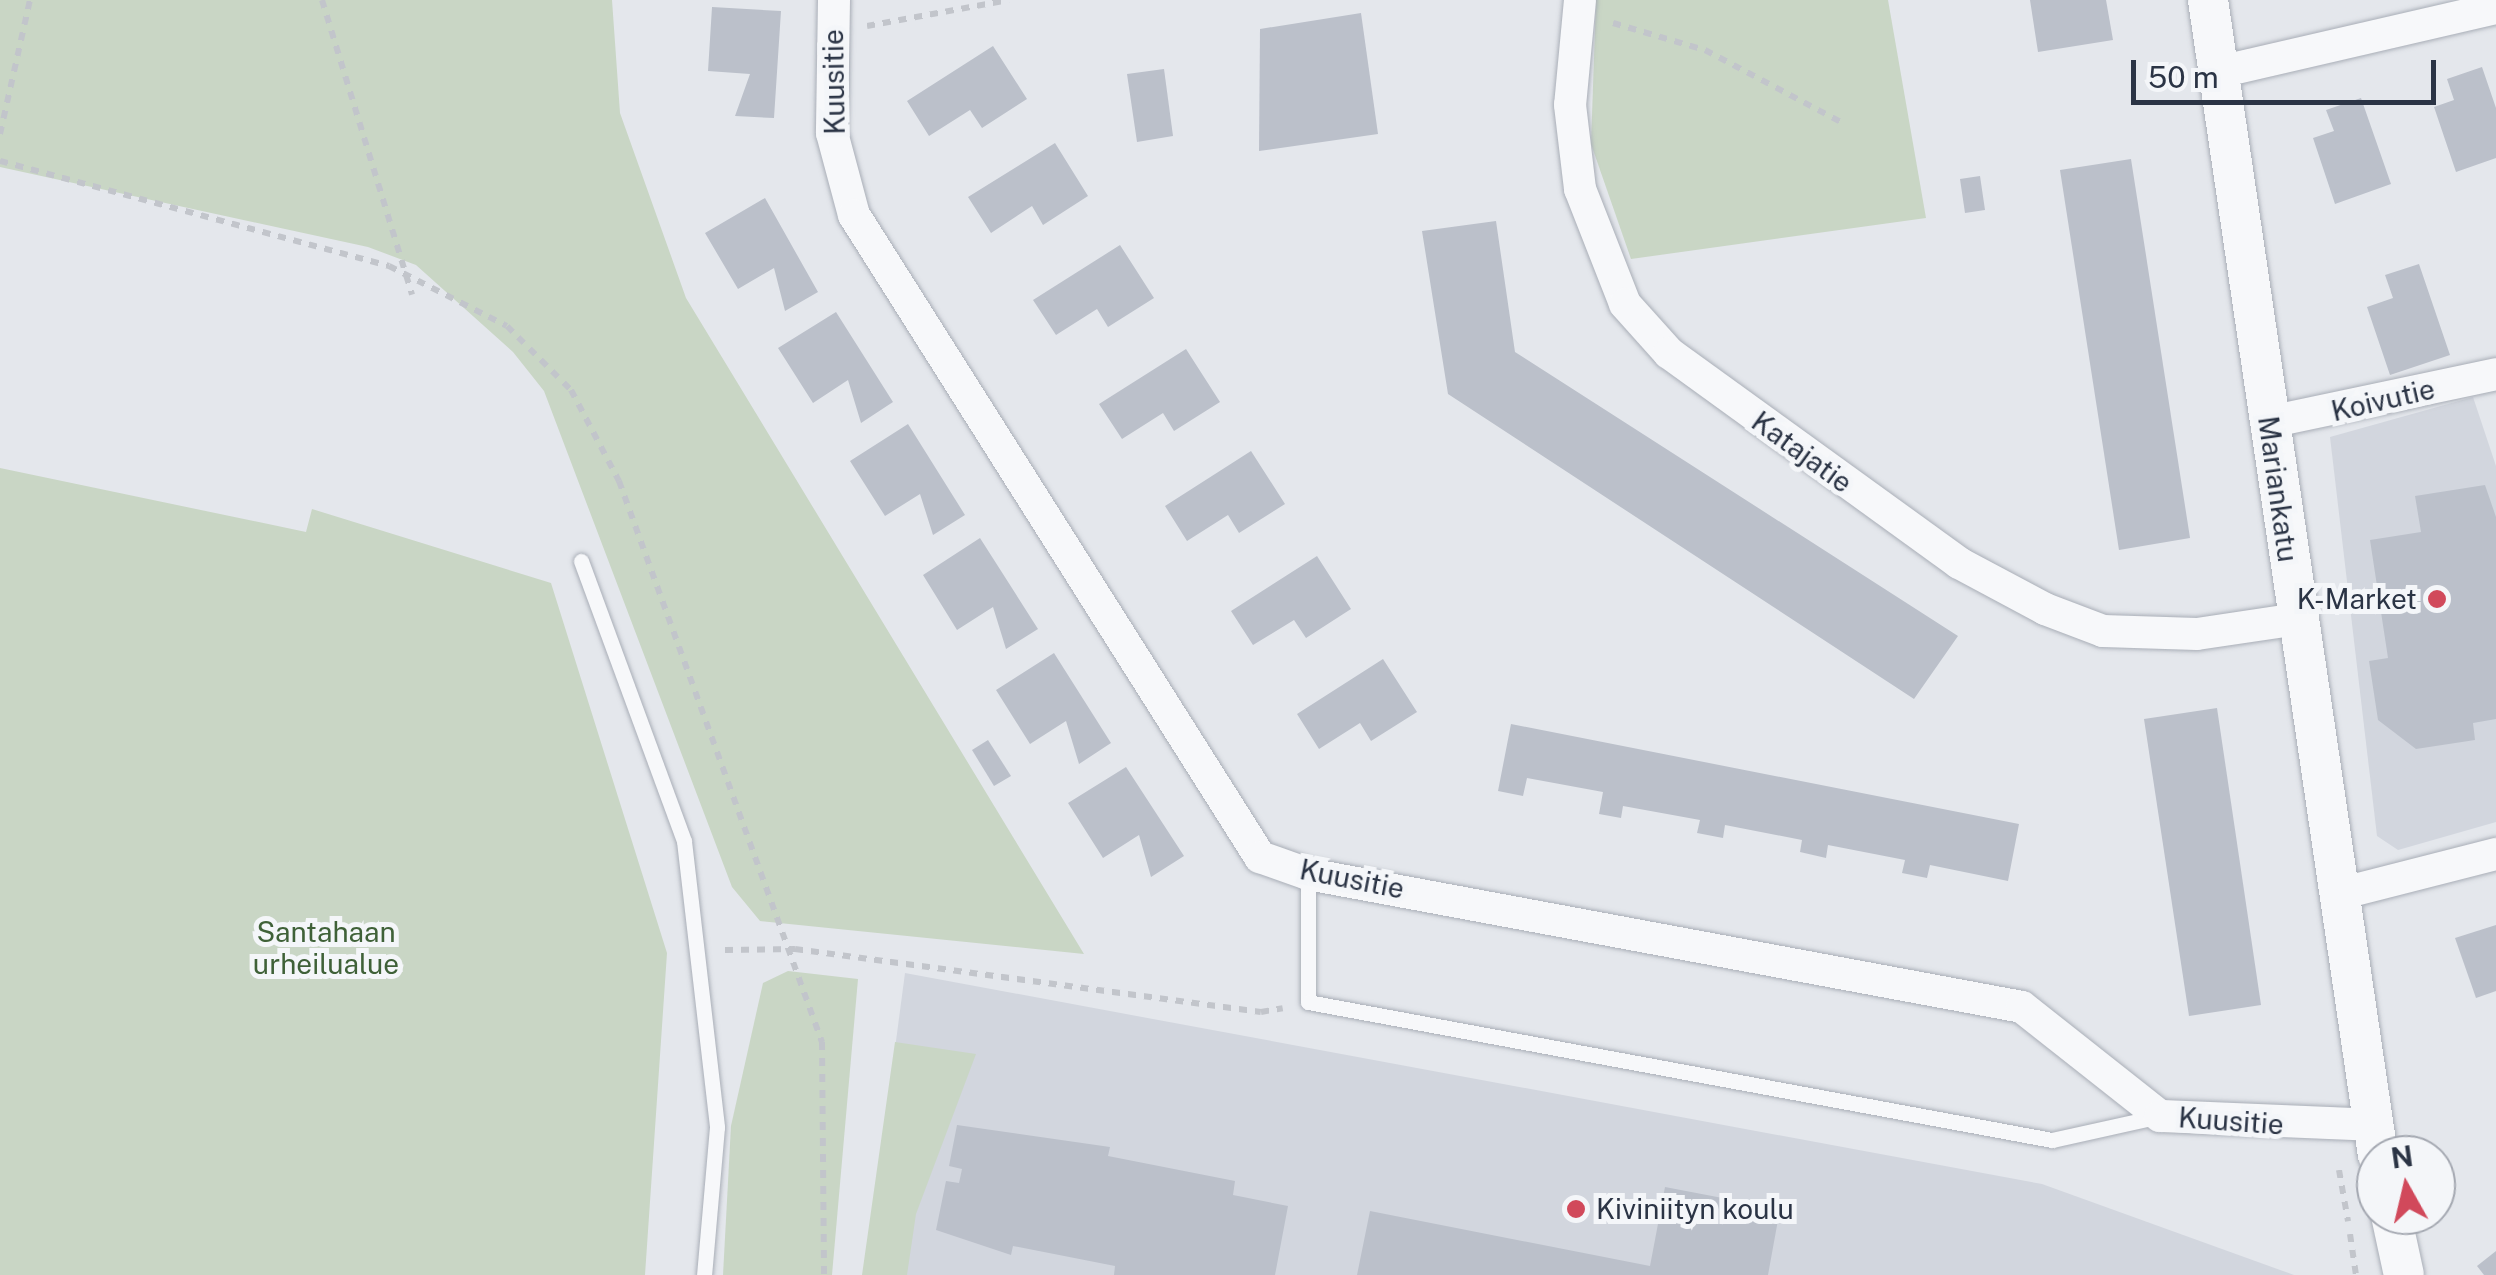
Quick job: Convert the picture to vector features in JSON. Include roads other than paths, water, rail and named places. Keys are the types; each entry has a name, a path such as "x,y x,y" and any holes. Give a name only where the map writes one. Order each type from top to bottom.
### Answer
{"street":[{"name":"Mariankatu","path":"2208,0 2375,1135"},
{"name":"Katajatie","path":"1579,6 1570,147 1580,188 1625,304 1669,352 1958,563 2045,608 2103,631 2197,634 2297,618"},
{"path":"2219,72 2496,8"},
{"name":"Kuusitie","path":"833,16 832,133 854,215 1260,857 1308,874 2022,1007 2160,1116 2356,1138"},
{"name":"Koivutie","path":"2269,422 2496,374"},
{"path":"2339,894 2496,854"},
{"path":"2395,1235 2404,1275"}],"lane":[{"path":"581,560 684,841 702,951 717,1127 704,1275"},
{"path":"1308,874 1308,1002 2052,1140 2160,1116"}],"place":[{"name":"K-Market","path":"2437,599"},
{"name":"Kiviniityn koulu","path":"1576,1209"}],"park label":[{"name":"Santahaan urheilualue","path":"326,948"}]}
